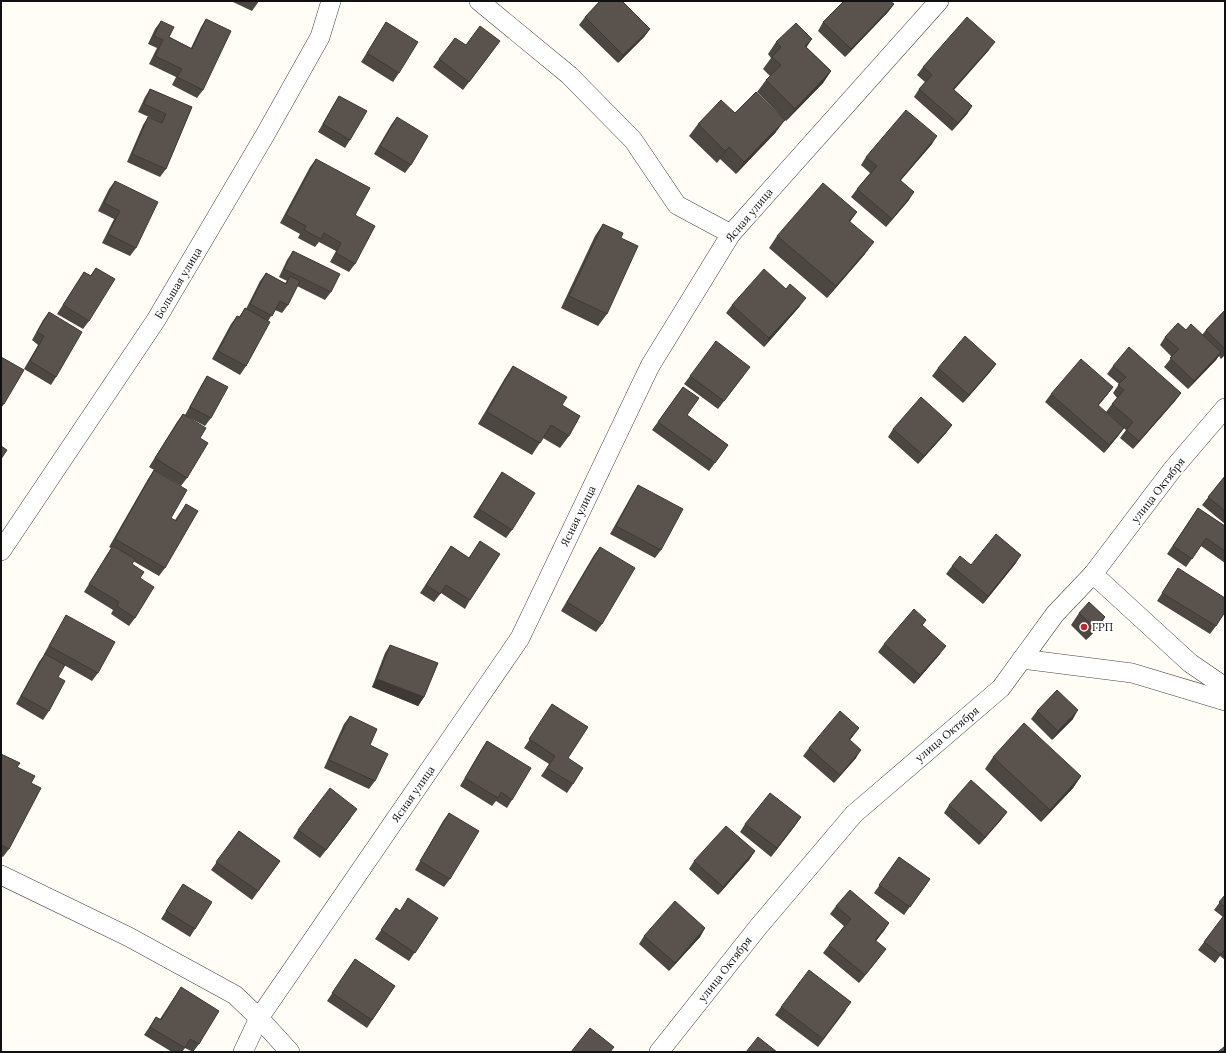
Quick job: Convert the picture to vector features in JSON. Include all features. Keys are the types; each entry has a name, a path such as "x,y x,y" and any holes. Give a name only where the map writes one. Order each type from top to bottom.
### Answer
{"street":[{"name":"Большая улица","path":"1,551 156,320 265,135 320,37 331,1"},
{"path":"478,1 569,74 634,140 677,205 731,234"},
{"name":"Ясная улица","path":"243,1052 259,1018 520,638 650,366 731,234 938,1"},
{"name":"улица Октября","path":"659,1052 759,926 854,814 1001,688 1055,614 1093,574 1172,470 1225,408"},
{"path":"1093,574 1190,663 1225,687"},
{"path":"1022,659 1132,673 1225,701"},
{"path":"1,875 129,937 235,995 259,1018 290,1052"}],"building":[{"path":"600,1 622,1 650,29 623,55 585,17"},
{"path":"844,1 890,1 894,4 851,49 823,22"},
{"path":"967,17 995,42 953,89 972,106 958,123 919,89 932,75 923,67"},
{"path":"206,19 231,31 203,90 177,77 182,69 155,56 163,40 154,36 161,21 174,27 169,37 192,49"},
{"path":"386,22 418,42 399,73 367,53"},
{"path":"796,23 812,39 805,46 831,71 795,109 766,80 781,65 772,57 781,47 776,42"},
{"path":"480,26 500,41 469,82 439,59 455,38 466,45"},
{"path":"150,89 192,107 166,169 132,154 148,117 162,123 166,114 144,104"},
{"path":"756,92 785,120 744,162 729,147 725,151 698,124 721,100 735,113"},
{"path":"339,96 367,111 350,140 323,124"},
{"path":"906,110 937,136 900,180 914,192 892,219 857,189 877,166 866,157"},
{"path":"397,117 428,136 411,165 380,146"},
{"path":"316,159 370,188 355,215 375,226 355,264 336,253 341,243 324,233 321,239 304,230 306,226 286,215"},
{"path":"115,181 158,202 136,248 108,234 120,211 104,203"},
{"path":"823,183 857,212 849,221 874,242 836,286 777,236"},
{"path":"603,224 623,233 621,238 638,246 607,314 569,296"},
{"path":"293,251 340,274 331,292 284,269"},
{"path":"96,268 115,279 89,321 63,305 84,272 91,276"},
{"path":"764,269 786,289 790,284 806,298 769,338 732,305"},
{"path":"266,273 286,284 290,276 300,281 288,305 280,301 272,316 250,304"},
{"path":"245,308 270,322 246,366 218,351 237,316 240,317"},
{"path":"1225,310 1225,349 1206,330"},
{"path":"49,312 82,332 56,377 30,361 44,336 37,332"},
{"path":"1178,323 1186,330 1191,324 1221,352 1194,381 1170,358 1179,349 1165,337"},
{"path":"965,336 996,364 969,395 938,368"},
{"path":"716,341 750,367 724,401 690,376"},
{"path":"1129,347 1181,393 1139,441 1126,430 1133,422 1112,404 1124,390 1118,385 1126,377 1113,366"},
{"path":"1,357 24,370 4,404 1,402"},
{"path":"1081,359 1113,387 1098,405 1124,428 1109,445 1051,394"},
{"path":"513,366 567,397 562,405 580,416 569,436 551,425 540,443 487,412"},
{"path":"207,376 228,387 211,418 190,407"},
{"path":"683,387 699,398 687,415 728,445 715,463 658,422"},
{"path":"921,397 952,425 924,456 893,429"},
{"path":"183,414 206,428 200,438 208,443 187,478 155,458"},
{"path":"1,446 7,450 1,459"},
{"path":"154,470 187,490 171,518 176,521 186,504 198,511 165,568 115,539"},
{"path":"502,472 535,493 512,530 479,509"},
{"path":"1225,476 1225,511 1208,497"},
{"path":"638,485 683,509 661,550 616,526"},
{"path":"1198,508 1225,526 1225,551 1206,538 1192,559 1173,546"},
{"path":"996,534 1021,555 988,596 952,566 960,556 971,565"},
{"path":"480,541 500,554 470,600 446,585 440,594 426,585 451,546 469,558"},
{"path":"113,546 135,559 132,564 144,572 140,578 154,587 135,618 117,606 119,602 89,584"},
{"path":"600,547 635,568 602,624 567,602"},
{"path":"1178,568 1225,598 1225,612 1216,626 1162,593"},
{"path":"1089,602 1105,617 1095,628 1079,613"},
{"path":"914,609 926,620 922,625 946,646 920,675 884,644"},
{"path":"66,615 115,642 98,673 49,646"},
{"path":"390,645 438,663 424,697 377,679"},
{"path":"45,654 65,665 58,677 65,681 49,711 21,696"},
{"path":"1057,690 1078,710 1058,731 1037,711"},
{"path":"552,704 588,727 568,758 583,768 573,784 547,768 555,756 529,739"},
{"path":"840,711 859,728 849,739 861,750 840,775 809,748"},
{"path":"350,716 377,729 370,745 388,754 375,781 329,760"},
{"path":"1024,723 1081,776 1050,810 993,757"},
{"path":"487,741 531,768 512,800 501,792 498,798 465,778"},
{"path":"1,754 20,763 17,767 35,776 31,783 41,788 9,849 1,845"},
{"path":"971,780 1007,812 985,837 949,805"},
{"path":"330,788 357,809 326,850 298,830"},
{"path":"770,793 801,817 777,848 745,824"},
{"path":"449,813 479,831 450,879 420,861"},
{"path":"726,826 755,851 723,887 694,861"},
{"path":"239,831 280,861 258,891 216,862"},
{"path":"899,857 930,879 910,907 879,885"},
{"path":"183,884 212,902 195,929 166,911"},
{"path":"850,890 889,923 875,940 886,949 865,975 829,945 851,919 836,906"},
{"path":"1225,895 1225,907 1219,902"},
{"path":"408,898 438,918 415,953 381,930 396,908 400,911"},
{"path":"675,901 705,928 675,963 644,936"},
{"path":"1225,914 1225,949 1221,955 1204,942"},
{"path":"355,959 395,986 372,1020 332,993"},
{"path":"809,970 851,1002 823,1039 781,1007"},
{"path":"181,987 219,1011 199,1044 190,1039 185,1048 150,1027 156,1017 161,1020"},
{"path":"590,1028 614,1047 610,1052 571,1052"},
{"path":"758,1037 777,1052 746,1052"},
{"path":"1225,1046 1225,1052 1218,1052"}],"place":[{"name":"ГРП","path":"1084,627"}]}
